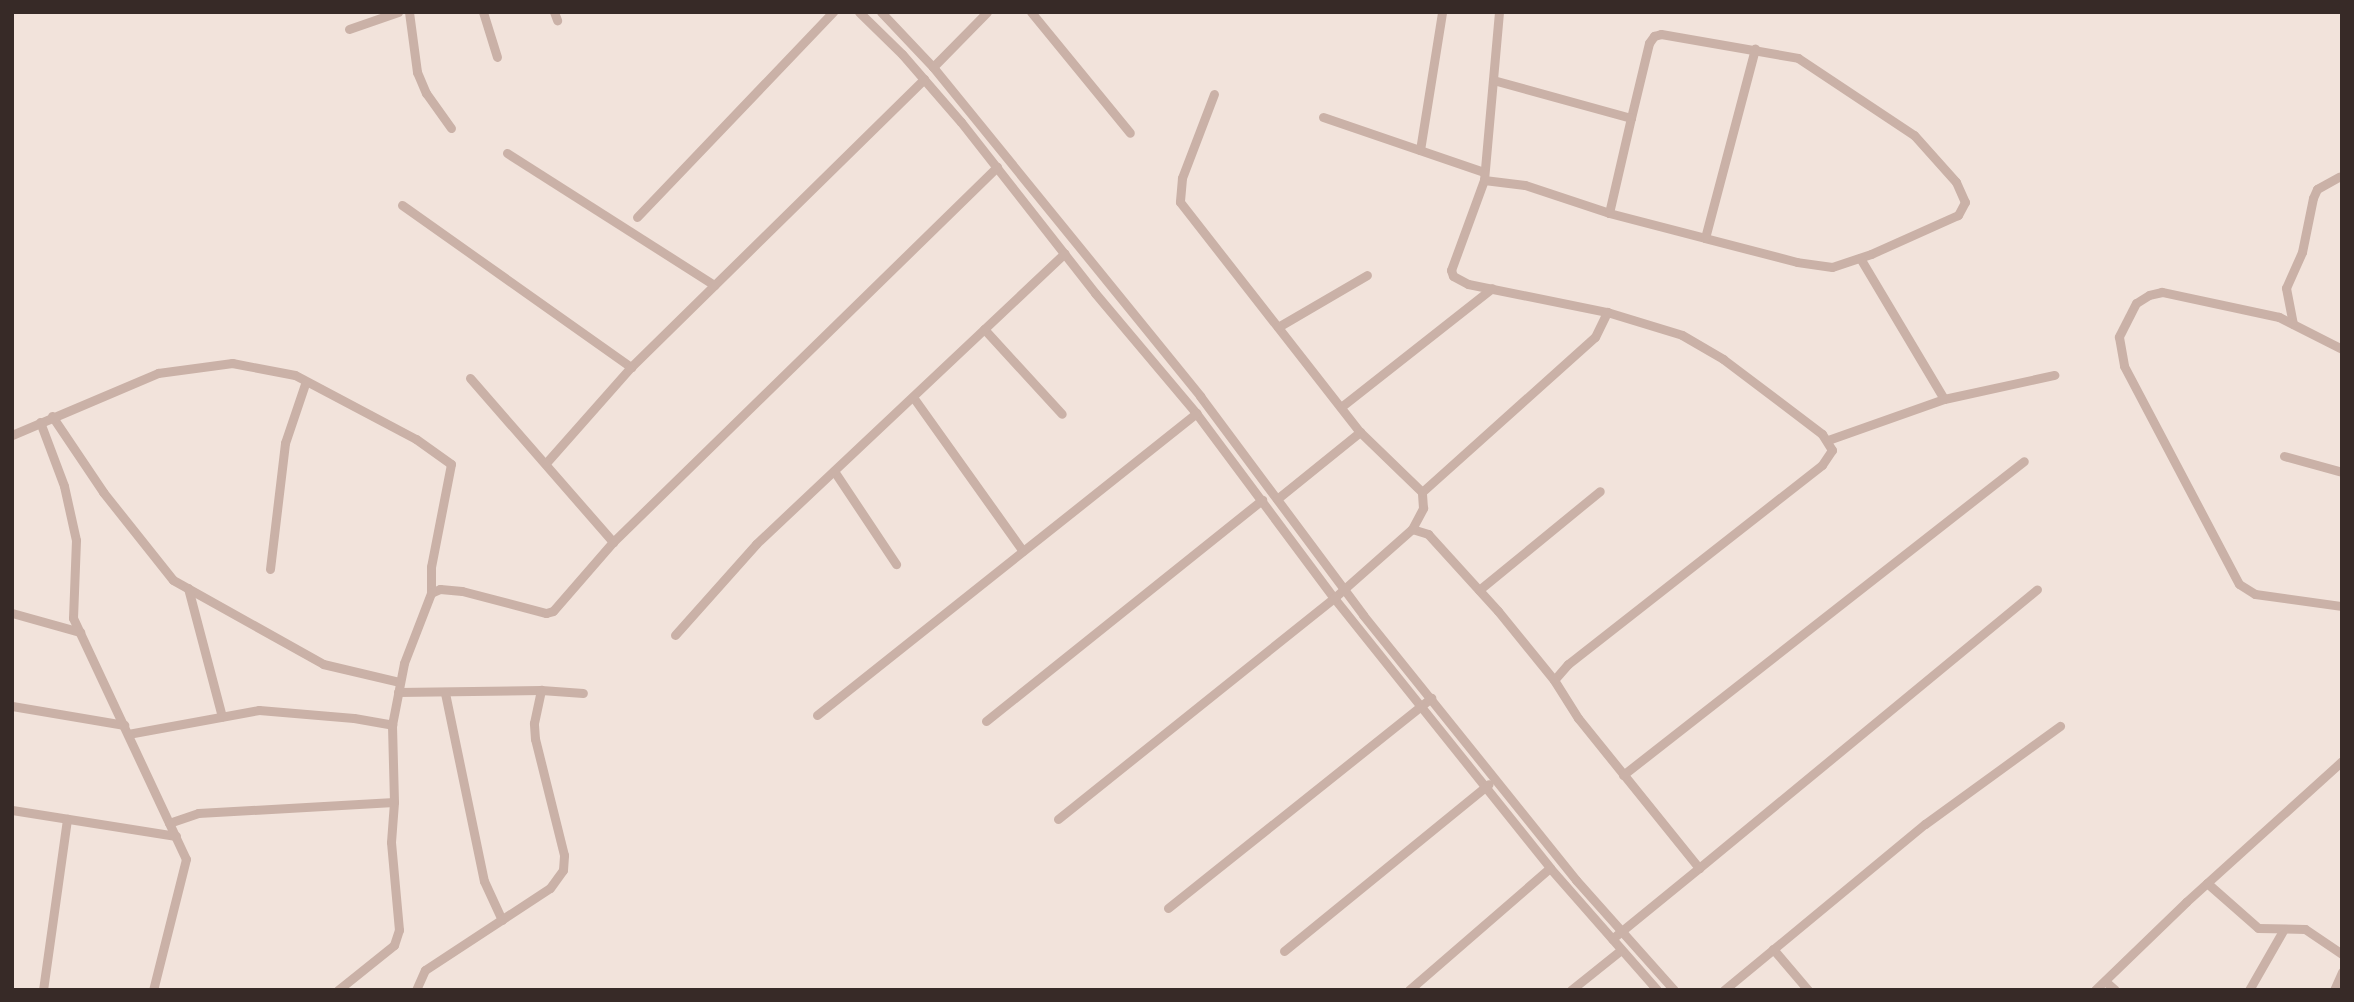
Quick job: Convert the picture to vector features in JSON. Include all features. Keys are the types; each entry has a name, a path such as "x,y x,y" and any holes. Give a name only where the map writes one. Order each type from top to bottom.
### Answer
{"street":[{"path":"349,29 398,12"},
{"path":"409,12 416,72 426,93 451,128"},
{"path":"483,12 497,57"},
{"path":"637,217 833,12"},
{"path":"859,12 924,79 961,122 1079,272 1196,412 1334,598 1550,868 1657,990"},
{"path":"881,12 933,67 1200,396 1343,588 1576,880 1674,990"},
{"path":"933,67 987,12"},
{"path":"1031,12 1130,133"},
{"path":"1420,150 1441,12"},
{"path":"1499,12 1484,176 1451,270 1458,281 1607,312 1660,327 1693,341 1723,359 1828,440 1832,450 1822,465 1568,664 1554,680"},
{"path":"1323,117 1420,150 1484,176 1525,185 1609,213 1815,266 1832,267 1860,258 1958,215 1965,202 1963,193 1914,135 1815,67 1798,58 1661,34 1654,36 1649,43 1609,213"},
{"path":"1705,238 1755,49"},
{"path":"546,463 631,367 924,79"},
{"path":"1493,80 1631,118"},
{"path":"1058,819 1334,598 1412,529 1423,509 1422,492 1360,432 1180,202 1182,178 1214,94"},
{"path":"961,122 971,114"},
{"path":"507,153 714,285"},
{"path":"431,593 440,589 462,591 546,614 553,611 613,542 997,167"},
{"path":"2293,324 2286,288 2302,252 2313,198 2316,189 2340,176"},
{"path":"402,205 631,367"},
{"path":"675,635 756,544 1065,253"},
{"path":"1860,258 1944,399"},
{"path":"1079,272 1091,263"},
{"path":"1278,327 1367,275"},
{"path":"1341,407 1492,288"},
{"path":"2342,349 2293,324 2238,306 2155,292 2136,303 2124,322 2119,337 2119,352 2191,497 2239,584 2255,594 2342,606"},
{"path":"1422,492 1595,337 1607,312"},
{"path":"984,329 1062,414"},
{"path":"12,435 158,373 232,363 295,375 416,439 451,464 431,567 431,593 404,663 392,725 394,802 391,842 399,930 394,945 338,990"},
{"path":"1828,440 1944,399 2054,375"},
{"path":"470,378 613,542"},
{"path":"270,569 285,443 306,381"},
{"path":"913,397 1023,551"},
{"path":"817,715 1196,412"},
{"path":"52,416 103,492 173,580 323,664 399,687 444,693 541,690 583,693"},
{"path":"40,422 64,486 76,540 73,618 186,859 153,990"},
{"path":"1277,499 1360,432"},
{"path":"2284,456 2342,472"},
{"path":"1623,775 2024,461"},
{"path":"834,471 896,564"},
{"path":"1479,590 1600,491"},
{"path":"986,721 1262,500"},
{"path":"1412,529 1428,534 1479,590 1554,680 1578,718 1699,868"},
{"path":"188,588 222,717"},
{"path":"1612,939 2037,589"},
{"path":"12,613 80,632"},
{"path":"416,990 425,970 550,888 563,870 564,855 535,739 534,723 541,690"},
{"path":"444,693 484,881 502,920"},
{"path":"1168,908 1431,698"},
{"path":"12,706 126,730 259,710 354,718 392,725"},
{"path":"1724,990 1925,824 2060,726"},
{"path":"2095,990 2207,883 2342,761"},
{"path":"1284,951 1496,778"},
{"path":"169,823 198,813 394,802"},
{"path":"12,810 176,836"},
{"path":"43,990 67,819"},
{"path":"1409,990 1550,868"},
{"path":"2207,883 2259,928 2266,931 2305,929 2342,954"},
{"path":"2249,990 2284,929"},
{"path":"1773,949 1808,990"},
{"path":"1571,990 1621,950"},
{"path":"2334,990 2342,972"},
{"path":"2105,981 2115,990"}]}
